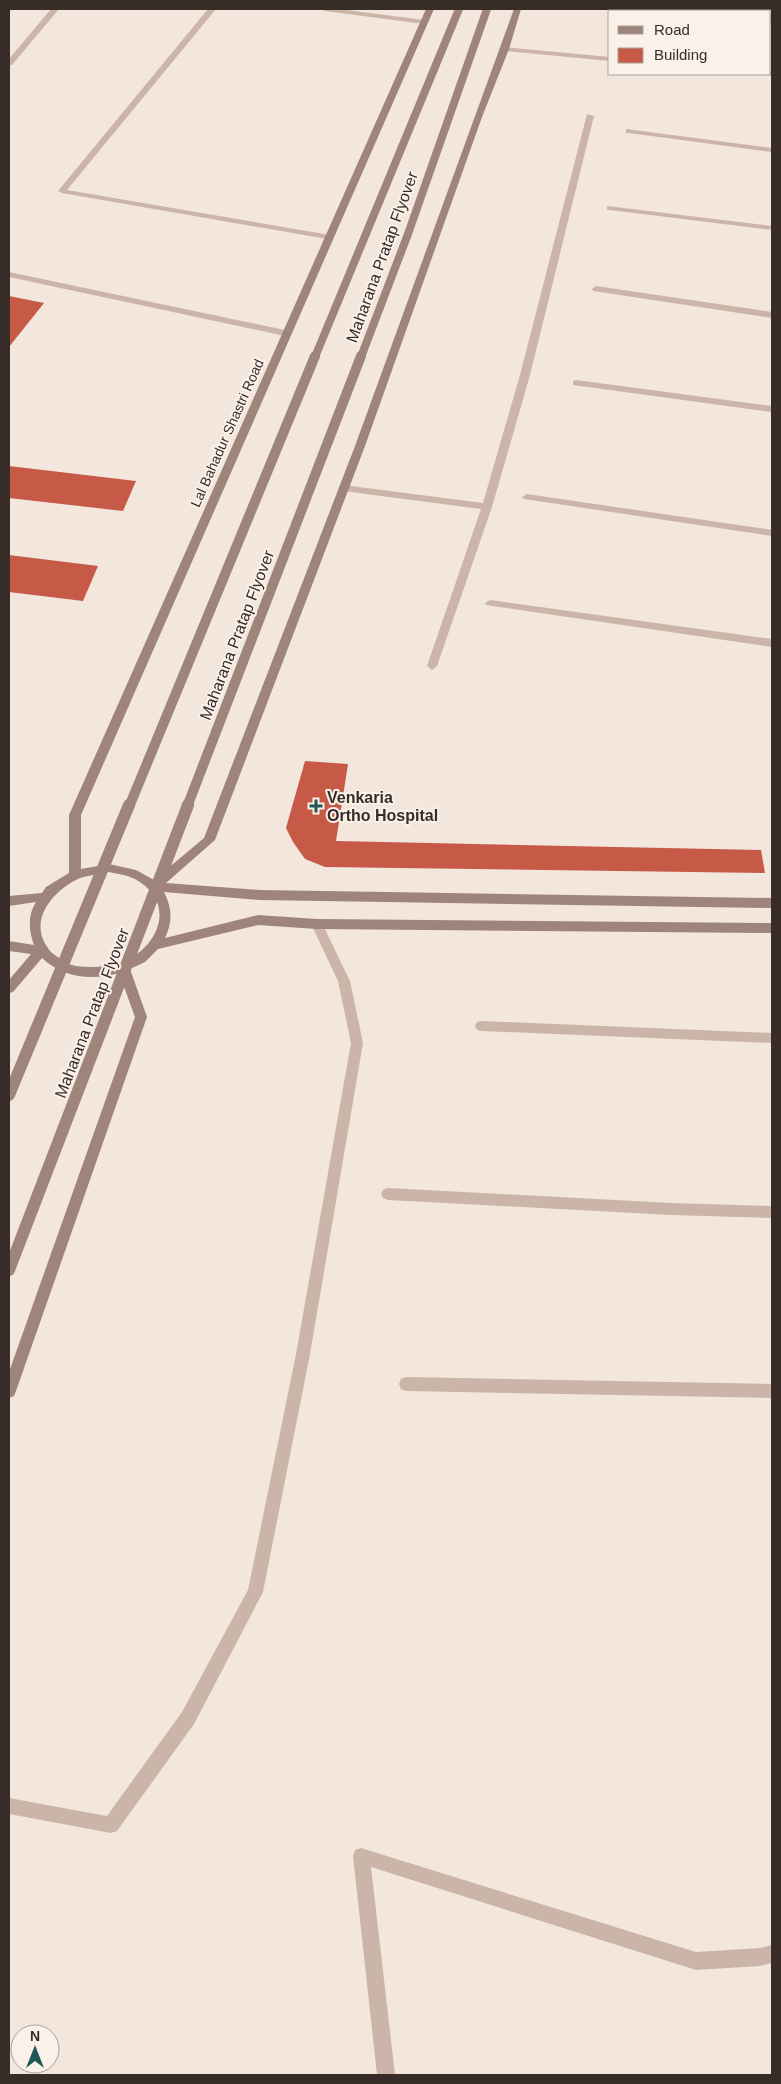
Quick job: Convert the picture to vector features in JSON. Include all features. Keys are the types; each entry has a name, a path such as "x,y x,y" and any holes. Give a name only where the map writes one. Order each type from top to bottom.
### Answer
{"main road":[{"name":"Lal Bahadur Shastri Road","path":"75,874 75,815 430,9"},
{"name":"Maharana Pratap Flyover","path":"9,1095 459,9"},
{"name":"Maharana Pratap Flyover","path":"9,1270 408,234 487,9"},
{"path":"154,887 209,840 360,446 518,9"},
{"path":"109,868 139,876 154,887 163,900 166,915 163,931 156,945 141,958 124,968 100,973 76,972 56,965 40,952 33,938 34,910 42,897 57,884 75,874 109,868"},
{"path":"154,887 260,895 772,902"},
{"path":"9,901 42,897"},
{"path":"156,945 258,920 317,924 772,928"},
{"path":"9,946 40,952"},
{"path":"9,988 40,952"},
{"path":"9,1391 141,1017 124,968"}],"street":[{"path":"9,63 55,9"},
{"path":"212,9 62,191 330,238"},
{"path":"325,9 424,22"},
{"path":"505,49 608,59"},
{"path":"432,666 487,508 525,375 590,116"},
{"path":"630,131 772,150"},
{"path":"610,208 772,228"},
{"path":"9,274 286,333"},
{"path":"596,290 772,315"},
{"path":"576,383 772,409"},
{"path":"343,488 487,508"},
{"path":"527,497 772,533"},
{"path":"490,603 772,643"},
{"path":"9,1806 111,1826 188,1718 255,1592 303,1354 357,1043 344,981 317,924"},
{"path":"481,1026 772,1038"},
{"path":"388,1194 672,1209 772,1212"},
{"path":"406,1384 772,1391"},
{"path":"386,2075 360,1856 696,1961 760,1957 772,1954"}],"building":[{"path":"9,296 44,303 9,347"},
{"path":"9,466 136,481 123,511 9,498"},
{"path":"9,555 98,566 83,601 9,592"},
{"path":"305,761 348,764 336,841 761,850 765,873 325,867 305,859 286,828"}],"place":[{"name":"Venkaria Ortho Hospital","path":"316,806"}]}
